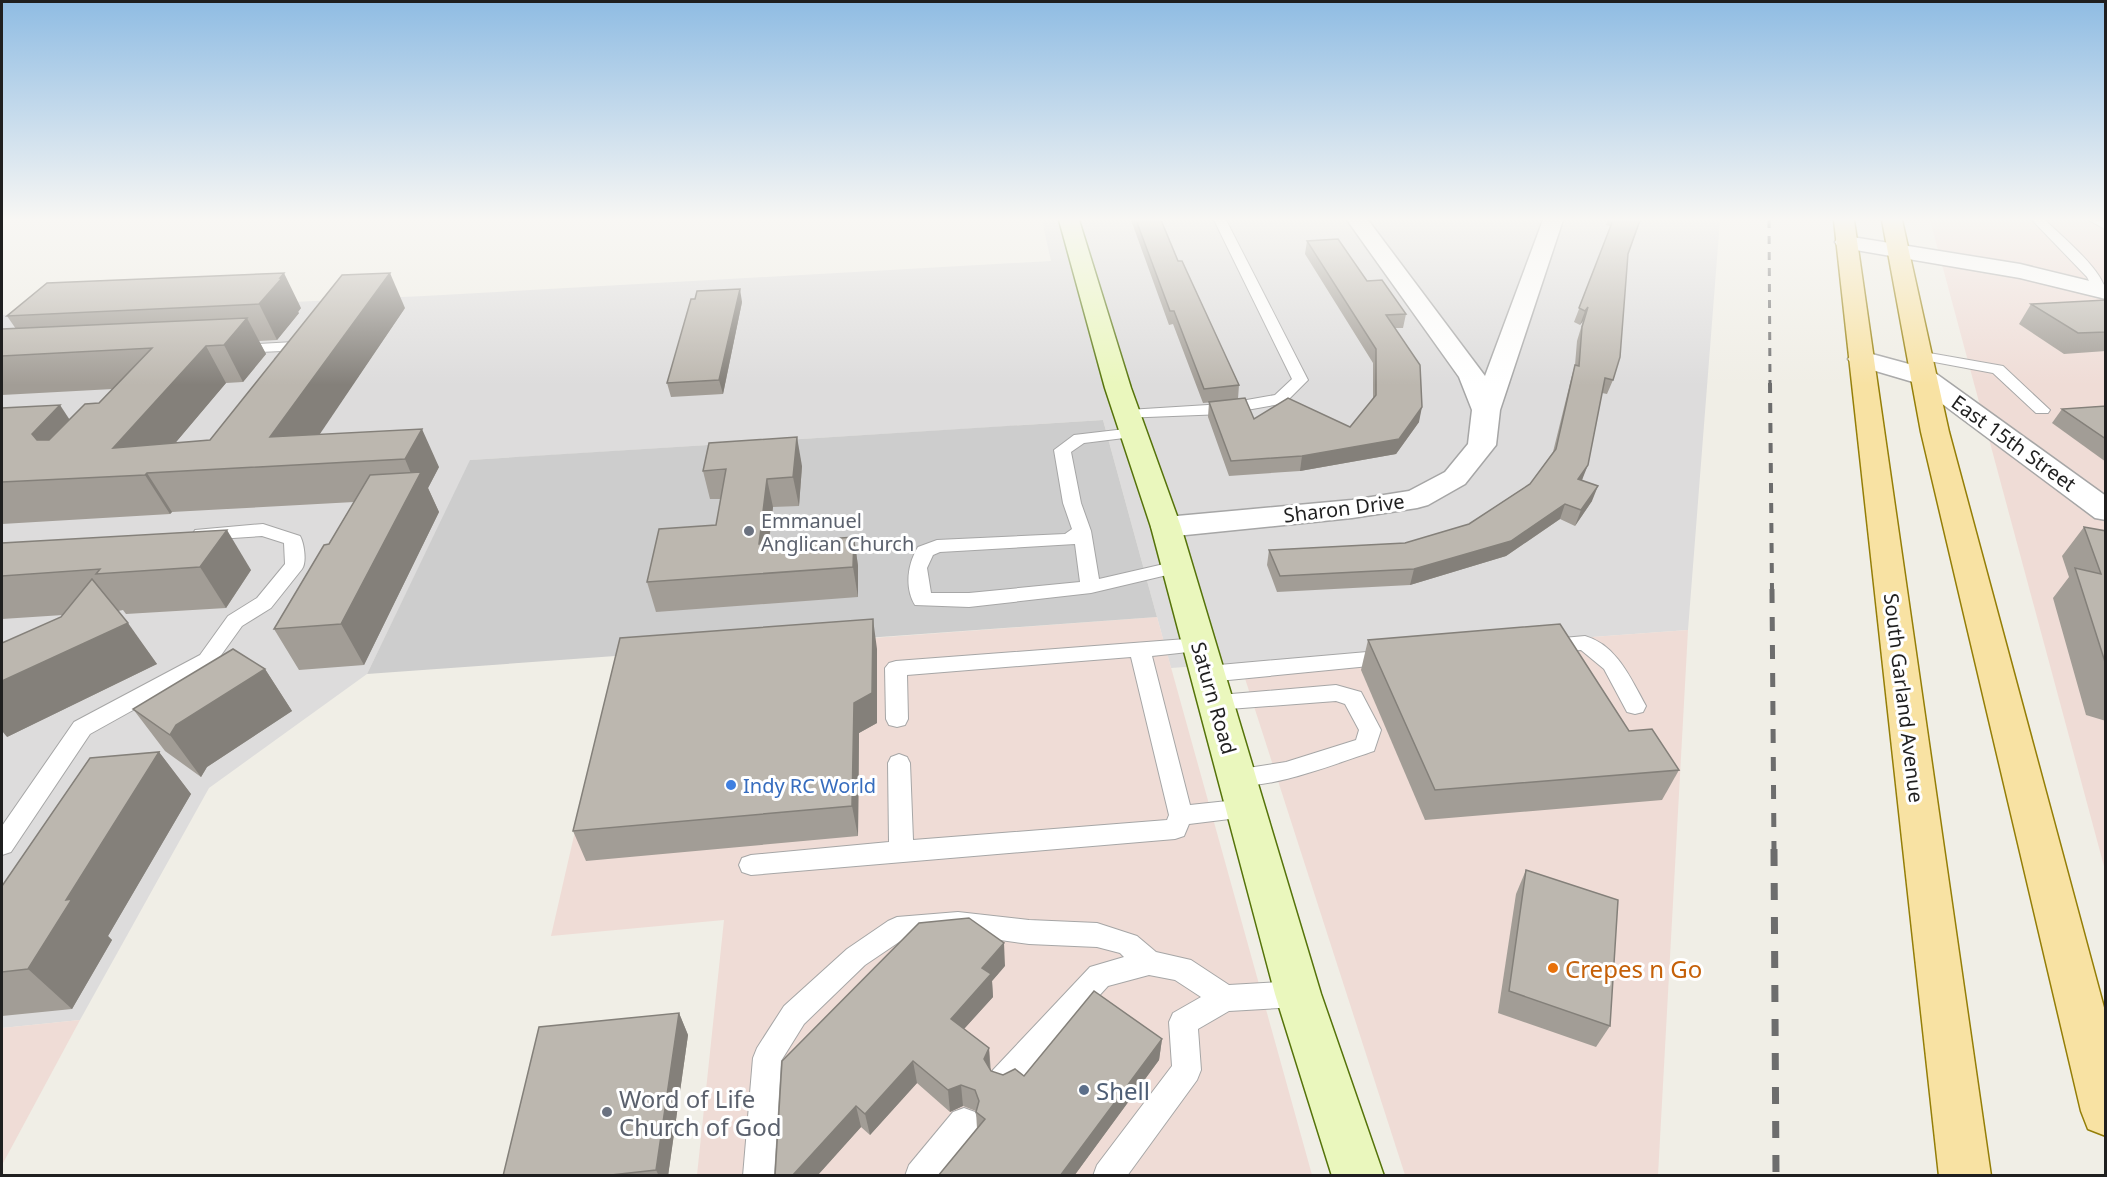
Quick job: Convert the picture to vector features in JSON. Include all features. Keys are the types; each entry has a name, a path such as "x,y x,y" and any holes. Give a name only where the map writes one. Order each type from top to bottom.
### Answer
{"main road":[{"name":"South Garland Avenue","path":"1850,275 1965,1176"},
{"path":"1903,275 1920,366 2106,1111"}],"street":[{"name":"Saturn Road","path":"1086,275 1131,424 1166,527 1298,993 1358,1176"},
{"path":"1397,275 1472,376 1486,410"},
{"name":"Sharon Drive","path":"1166,527 1352,509 1417,498 1455,478 1482,445 1486,410 1533,275"},
{"path":"2036,275 2103,291"},
{"path":"1861,359 1920,366"},
{"name":"East 15th Street","path":"1920,366 2106,511"}],"lane":[{"path":"1091,586 1082,531 1072,503 1062,450 1080,439 1131,424 1280,399 1300,380 1247,275"},
{"path":"2093,275 2103,291"},
{"path":"222,349 297,342 272,373"},
{"path":"1920,366 1998,369 2042,410"},
{"path":"2,845 82,728 207,660 235,621 264,603 295,565 293,540 263,530 180,536"},
{"path":"1082,531 1069,540 937,546 926,551 917,568 922,600 969,600 1091,586 1177,567"},
{"path":"1526,646 1585,643 1612,664 1635,706"},
{"path":"751,864 1175,829 1180,815 1140,650"},
{"path":"897,719 896,668 1140,650 1207,674 1336,693 1353,698 1370,730 1366,745 1286,771 1241,793 1180,815"},
{"path":"1207,674 1408,656"},
{"path":"899,763 901,851"},
{"path":"758,1176 767,1058 794,1015 856,957 897,929 958,923 1019,931 1097,935 1128,944 1149,963"},
{"path":"1003,1080 1100,976 1149,963 1180,969 1225,998"},
{"path":"1108,1176 1187,1070 1183,1022 1225,998 1298,993"},
{"path":"920,1176 964,1123"}],"shaded area":[{"path":"802,275 1716,275 1688,630 1171,668 1103,420 471,460 367,674 209,788 80,1020 2,1028 2,315 424,296"},
{"path":"1945,275 2105,275 2105,870"},
{"path":"1103,420 1157,617 367,674 470,460"},
{"path":"1157,617 1312,1175 697,1175 724,920 551,936 615,657"},
{"path":"1688,630 1658,1175 1405,1175 1240,663"},
{"path":"80,1020 2,1165 2,1028"}],"building":[{"path":"282,275 259,304 7,316 47,283"},
{"path":"342,275 389,275 270,437 422,429 405,459 2,482 2,408 60,405 32,434 37,440 49,440 85,404 99,403 152,348 2,356 2,329 247,318 224,345 206,346 113,448 210,440"},
{"path":"1157,275 1188,275 1239,385 1204,389 1174,311 1170,311"},
{"path":"1329,275 1363,275 1367,281 1382,280 1406,314 1386,315 1420,365 1422,407 1399,439 1302,456 1231,461 1209,402 1245,398 1254,419 1288,398 1350,427 1376,395 1376,349"},
{"path":"1592,275 1626,275 1620,357 1613,380 1605,378 1588,465 1578,479 1598,486 1581,510 1565,504 1511,541 1414,569 1280,576 1269,550 1405,543 1469,524 1530,484 1556,449 1575,365 1579,366 1582,327 1588,307 1585,311 1579,308"},
{"path":"740,289 719,380 667,383 691,299 695,299 697,291"},
{"path":"2106,300 2106,332 2078,333 2031,304"},
{"path":"2106,406 2106,439 2062,409"},
{"path":"797,437 793,477 767,479 759,544 854,537 853,567 647,582 659,529 716,525 726,469 703,471 709,443"},
{"path":"421,472 341,624 274,629 324,545 329,544 370,475"},
{"path":"2084,527 2106,531 2106,665 2075,568 2101,574"},
{"path":"227,530 200,567 96,574 100,569 2,576 2,543"},
{"path":"92,579 128,623 2,681 2,643 61,617"},
{"name":"Indy RC World","path":"873,619 872,693 854,703 852,806 573,831 620,638"},
{"path":"1560,624 1629,731 1652,729 1679,770 1435,790 1368,640"},
{"path":"233,649 265,669 176,725 170,735 133,709"},
{"path":"159,752 66,900 72,899 28,969 2,972 2,886 90,758"},
{"name":"Crepes n Go","path":"1526,870 1618,900 1610,1026 1509,991"},
{"path":"969,918 1004,943 982,968 991,974 951,1019 989,1048 984,1059 991,1071 1003,1075 1015,1069 1024,1076 1094,991 1162,1039 1060,1176 938,1176 985,1119 976,1112 979,1101 975,1090 961,1085 948,1090 913,1061 865,1114 856,1106 792,1176 775,1176 782,1061 919,923"},
{"name":"Word of Life Church of God","path":"679,1013 656,1170 602,1176 503,1176 539,1027"}],"railway":[{"path":"1769,275 1770,384"},
{"path":"1770,383 1772,590"},
{"path":"1772,589 1774,850"},
{"path":"1774,849 1776,1176"}],"place":[{"name":"Emmanuel Anglican Church","path":"749,531"},
{"name":"Indy RC World","path":"731,785"},
{"name":"Crepes n Go","path":"1553,968"},
{"name":"Shell","path":"1084,1090"},
{"name":"Word of Life Church of God","path":"607,1112"}]}
